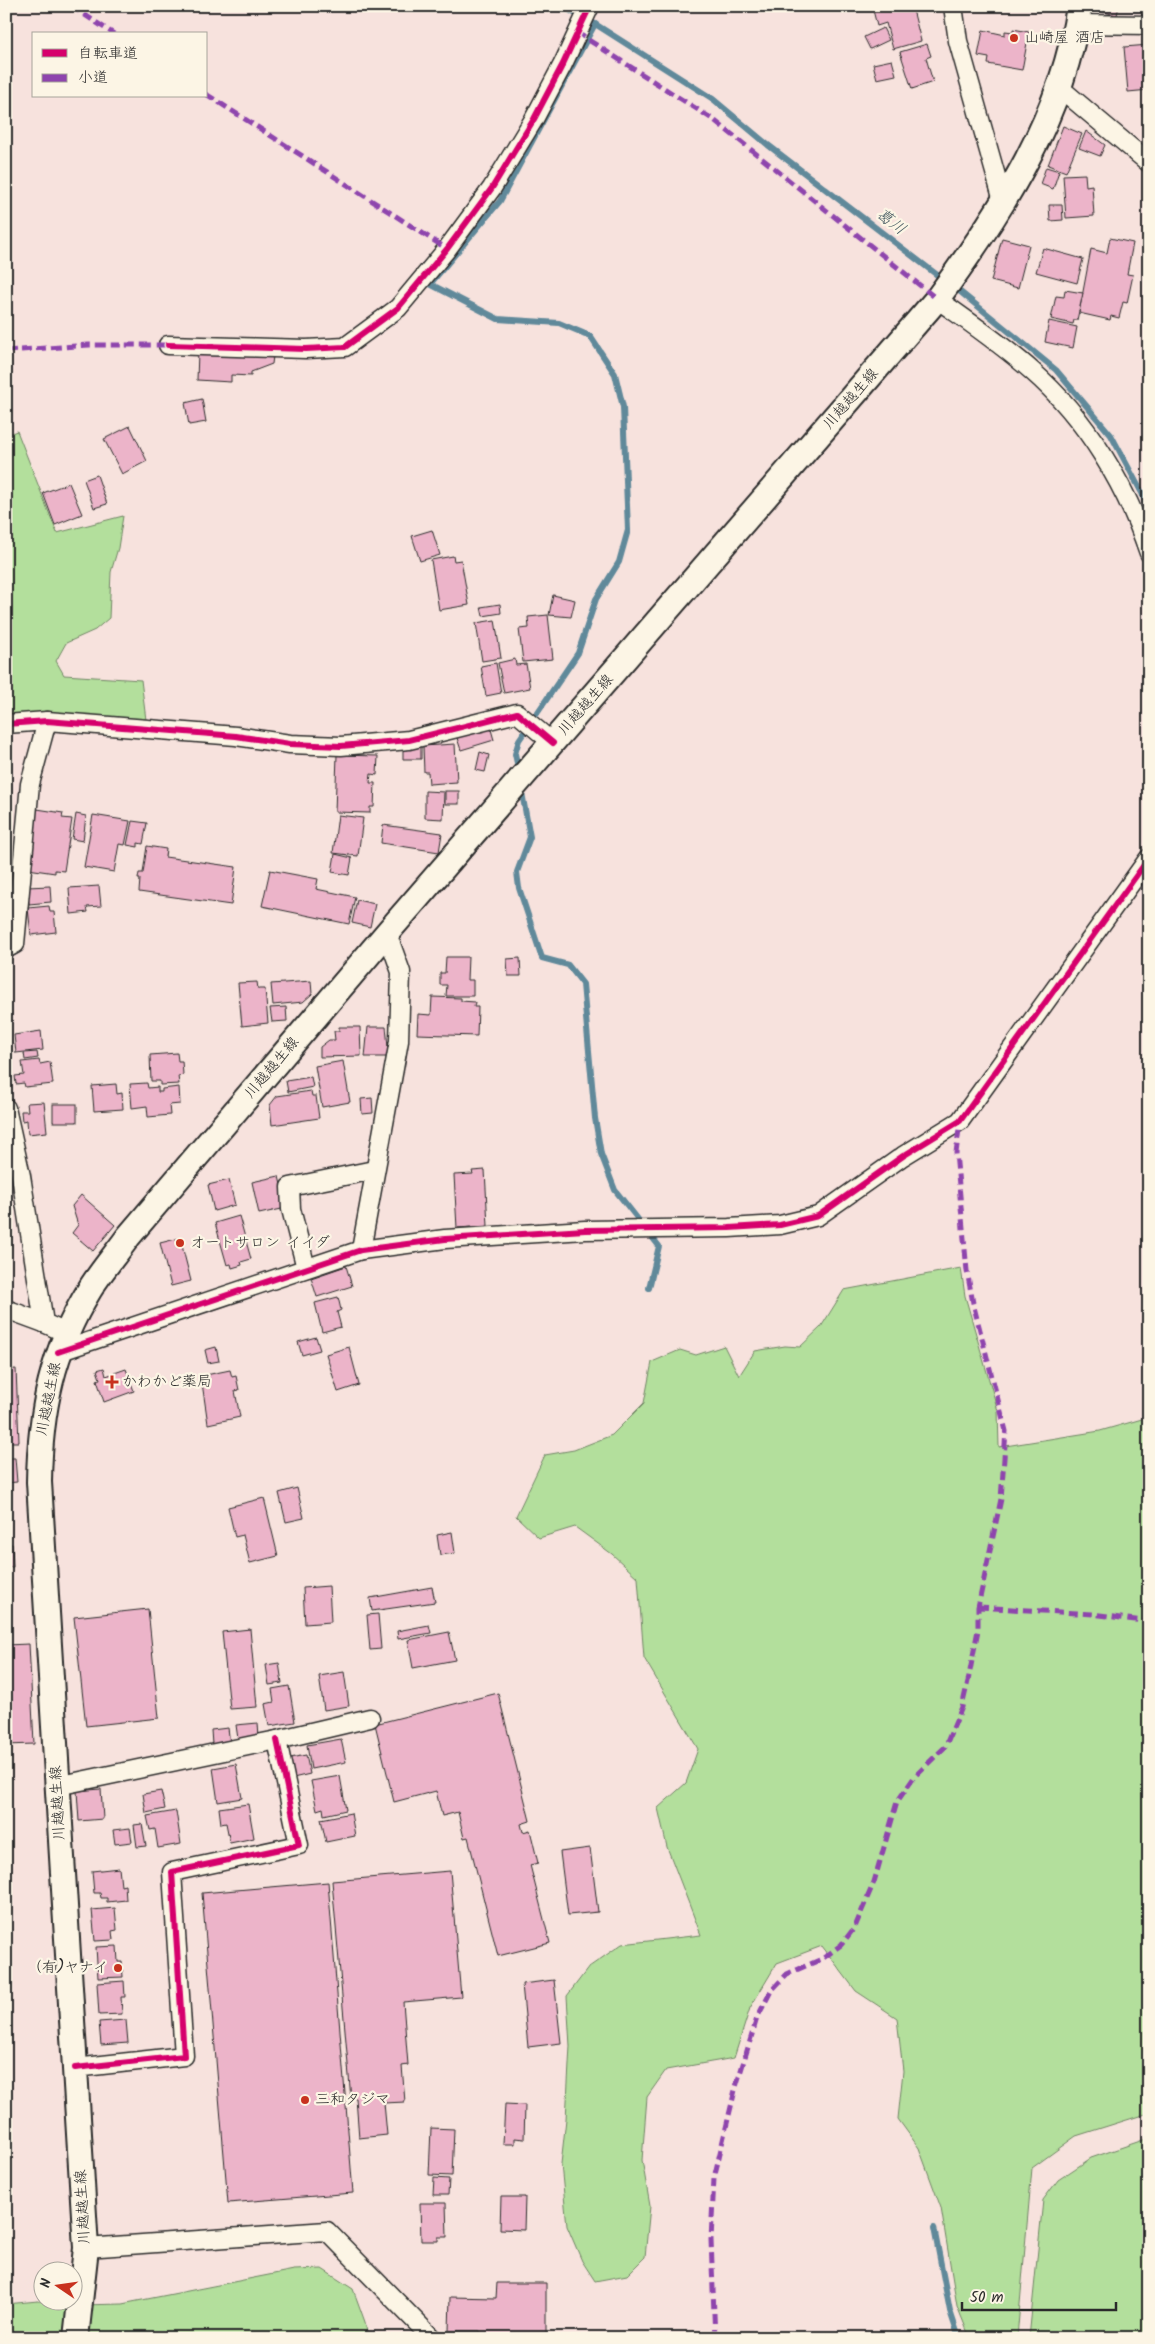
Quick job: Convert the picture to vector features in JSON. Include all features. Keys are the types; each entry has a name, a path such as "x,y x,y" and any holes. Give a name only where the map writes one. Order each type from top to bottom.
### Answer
{"main road":[{"name":"川越越生線","path":"76,2338 86,2248 39,1482 40,1438 46,1402 62,1343 91,1288 128,1237 387,933 939,297 1003,202 1049,116 1060,88 1078,15"}],"street":[{"path":"168,345 306,349 345,347 398,308 447,249 492,188 546,96 590,6"},
{"path":"953,6 958,41 1003,202"},
{"path":"1078,15 1149,25"},
{"path":"1060,88 1149,163"},
{"path":"939,297 1032,371 1077,417 1114,475 1149,553"},
{"path":"6,724 48,721 236,736 290,744 341,746 409,740 517,713 553,743"},
{"path":"6,949 15,944 30,784 48,721"},
{"path":"6,1309 44,1323 62,1343 361,1250 412,1242 586,1230 729,1228 780,1225 818,1216 903,1156 960,1121 1149,858"},
{"path":"361,1250 374,1170 399,1041 401,972 387,933"},
{"path":"6,1108 22,1176 44,1323"},
{"path":"306,1268 291,1209 290,1187 374,1170"},
{"path":"57,1786 277,1740 370,1718"},
{"path":"74,2068 184,2056 172,1872 299,1846 277,1740"},
{"path":"86,2248 327,2231 432,2338"}],"green space":[{"path":"17,431 57,533 123,516 118,548 111,572 109,618 95,630 66,643 56,661 64,675 141,680 146,720 45,714 6,717 6,435"},
{"path":"961,1268 965,1296 998,1411 999,1447 1100,1431 1149,1417 1149,2113 1076,2136 1032,2168 1017,2338 970,2338 957,2306 941,2208 919,2148 898,2119 903,2071 897,2018 856,1991 822,1946 777,1963 750,2008 734,2058 666,2070 647,2097 642,2160 650,2206 645,2257 627,2275 595,2281 582,2261 567,2226 561,2164 566,2119 570,2046 567,1996 589,1967 622,1944 701,1935 667,1847 658,1808 686,1783 698,1749 644,1658 638,1578 612,1554 575,1527 539,1538 516,1516 545,1455 574,1450 612,1435 644,1403 652,1362 680,1350 696,1355 724,1346 739,1376 755,1351 785,1346 800,1347 821,1327 844,1290"},
{"path":"1149,2138 1149,2338 1029,2338 1043,2200 1058,2180 1091,2158"},
{"path":"322,2269 353,2289 365,2322 368,2338 6,2338 6,2304 32,2302 32,2312 82,2312 82,2305 122,2304 294,2270"}],"building":[{"path":"872,6 912,6 921,41 893,49 886,23 877,26"},
{"path":"1095,6 1119,6 1117,15 1094,10"},
{"path":"883,28 889,40 870,49 864,37"},
{"path":"1013,29 1029,32 1022,70 988,64 989,58 978,56 983,30 1005,35 1005,31 1013,32"},
{"path":"927,44 931,56 926,58 933,82 912,89 900,52"},
{"path":"1149,45 1149,90 1128,92 1124,47"},
{"path":"892,60 896,75 877,79 873,64"},
{"path":"1063,126 1082,134 1066,172 1048,165"},
{"path":"1086,131 1105,145 1100,156 1079,148"},
{"path":"1046,167 1059,171 1053,189 1040,184"},
{"path":"1085,174 1086,186 1092,185 1094,216 1066,218 1063,175"},
{"path":"1049,205 1062,205 1063,220 1050,221"},
{"path":"1002,238 1029,245 1018,288 991,281"},
{"path":"1110,238 1133,243 1127,274 1133,275 1127,303 1123,302 1119,318 1111,316 1110,320 1079,313 1091,249 1107,253"},
{"path":"1043,248 1083,259 1077,283 1036,272"},
{"path":"1065,290 1083,293 1077,320 1074,320 1073,324 1051,319 1056,296 1064,297"},
{"path":"1049,321 1077,327 1073,348 1045,342"},
{"path":"198,352 273,356 272,364 251,372 251,376 231,375 231,382 197,380"},
{"path":"202,399 206,422 189,425 185,403"},
{"path":"130,426 147,461 122,474 104,439"},
{"path":"97,475 107,504 94,508 84,480"},
{"path":"69,483 82,514 55,525 43,493"},
{"path":"432,530 440,555 420,561 412,536"},
{"path":"453,556 454,561 461,560 469,605 439,610 431,560"},
{"path":"553,595 575,600 571,617 549,615"},
{"path":"500,604 501,613 483,616 481,607"},
{"path":"548,615 553,659 523,662 519,629 529,628 528,617"},
{"path":"495,620 501,658 482,661 476,623"},
{"path":"515,659 516,665 526,664 530,688 504,693 498,663"},
{"path":"496,663 501,693 486,696 481,666"},
{"path":"490,726 494,740 461,750 456,735"},
{"path":"455,744 457,782 429,784 428,772 424,772 423,746"},
{"path":"421,747 421,759 403,759 403,748"},
{"path":"480,752 489,755 485,772 476,770"},
{"path":"337,755 378,756 377,775 371,774 370,783 375,783 374,807 370,807 370,813 335,812"},
{"path":"425,791 444,792 443,819 425,818"},
{"path":"445,791 459,791 459,804 445,804"},
{"path":"37,809 63,813 62,818 72,819 64,871 55,870 55,873 28,869"},
{"path":"76,814 86,816 83,841 72,839"},
{"path":"93,815 130,821 125,845 119,844 114,872 84,867"},
{"path":"338,815 363,818 358,856 333,853"},
{"path":"132,821 147,823 143,844 138,843 138,847 127,845"},
{"path":"383,825 442,833 439,852 381,843"},
{"path":"147,846 166,849 165,857 236,867 231,905 139,892 139,873 143,873"},
{"path":"335,854 352,858 349,875 332,872"},
{"path":"270,870 318,879 316,889 355,897 349,924 262,906"},
{"path":"50,886 51,902 29,904 27,887"},
{"path":"99,886 101,906 87,907 88,912 71,914 69,888"},
{"path":"357,900 375,904 370,927 352,923"},
{"path":"49,906 50,912 54,912 56,932 31,935 28,908"},
{"path":"446,957 468,957 467,980 473,980 473,996 446,996 447,985 440,985 440,973 445,973"},
{"path":"520,958 521,976 508,976 507,959"},
{"path":"311,981 312,994 303,1002 273,1005 271,984"},
{"path":"257,982 258,989 265,989 268,1023 242,1026 238,983"},
{"path":"432,997 461,998 461,1001 475,1002 474,1007 478,1007 477,1036 417,1034 418,1014 431,1015"},
{"path":"286,1007 287,1021 272,1022 270,1008"},
{"path":"339,1027 360,1027 361,1056 320,1057 320,1047 329,1040 335,1040 334,1031 339,1031"},
{"path":"368,1027 386,1027 389,1057 365,1057"},
{"path":"41,1031 43,1050 16,1053 14,1035"},
{"path":"37,1052 38,1058 25,1060 24,1053"},
{"path":"177,1053 178,1061 182,1061 183,1075 178,1076 179,1084 160,1085 160,1081 151,1081 150,1055"},
{"path":"39,1060 40,1064 50,1062 53,1084 25,1087 24,1083 16,1084 15,1076 24,1075 22,1062"},
{"path":"343,1061 350,1102 322,1107 315,1066"},
{"path":"311,1077 313,1087 288,1092 286,1081"},
{"path":"147,1083 148,1088 158,1087 158,1092 162,1092 162,1089 179,1087 180,1104 169,1105 170,1115 148,1117 147,1106 132,1108 130,1084"},
{"path":"116,1084 117,1094 122,1093 123,1109 94,1111 92,1086"},
{"path":"311,1091 312,1096 316,1096 319,1118 272,1125 270,1105 277,1096"},
{"path":"372,1098 373,1113 362,1114 361,1099"},
{"path":"44,1102 47,1132 28,1134 27,1120 22,1121 21,1111 28,1111 27,1103"},
{"path":"53,1104 77,1104 77,1122 53,1122"},
{"path":"485,1170 488,1226 457,1228 454,1175 473,1174 472,1171"},
{"path":"279,1176 286,1208 259,1214 252,1182"},
{"path":"229,1180 235,1205 214,1211 208,1185"},
{"path":"81,1195 115,1225 93,1251 72,1233 78,1225 72,1206"},
{"path":"239,1216 251,1259 241,1262 242,1265 232,1268 231,1264 227,1265 215,1223"},
{"path":"180,1238 191,1281 171,1286 160,1243"},
{"path":"346,1266 352,1286 317,1297 311,1278"},
{"path":"338,1297 341,1310 337,1312 341,1327 322,1332 315,1303"},
{"path":"316,1337 320,1350 302,1355 298,1342"},
{"path":"216,1347 219,1361 208,1363 205,1350"},
{"path":"349,1347 359,1385 338,1392 326,1354"},
{"path":"104,1368 106,1376 126,1369 134,1391 104,1402 97,1380 100,1379 97,1370"},
{"path":"16,1369 19,1442 6,1442 6,1370"},
{"path":"230,1370 232,1377 236,1376 239,1390 235,1391 240,1417 208,1424 201,1376"},
{"path":"6,1458 15,1458 17,1482 6,1483"},
{"path":"297,1488 304,1518 286,1522 279,1493"},
{"path":"6,1494 8,1494 9,1517 6,1517"},
{"path":"264,1498 278,1556 250,1563 243,1535 235,1537 228,1507"},
{"path":"452,1532 455,1553 440,1555 437,1535"},
{"path":"6,1544 12,1544 13,1567 6,1567"},
{"path":"329,1586 331,1622 305,1624 303,1588"},
{"path":"432,1587 435,1602 372,1611 370,1598"},
{"path":"148,1609 159,1718 86,1726 74,1617"},
{"path":"378,1614 381,1649 370,1650 367,1615"},
{"path":"429,1625 431,1633 398,1639 397,1631"},
{"path":"250,1629 257,1707 230,1709 222,1632"},
{"path":"449,1632 455,1660 413,1668 408,1640"},
{"path":"29,1644 34,1744 6,1745 6,1645"},
{"path":"279,1663 282,1683 269,1685 266,1665"},
{"path":"344,1672 349,1706 324,1710 319,1676"},
{"path":"289,1686 295,1722 269,1726 265,1704 274,1702 272,1689"},
{"path":"498,1693 530,1821 521,1824 523,1832 530,1830 538,1863 530,1865 550,1943 498,1956 468,1837 464,1838 458,1812 442,1816 436,1791 394,1802 375,1724"},
{"path":"258,1723 259,1738 238,1739 236,1725"},
{"path":"228,1728 230,1744 212,1745 211,1730"},
{"path":"341,1739 346,1762 311,1769 307,1745"},
{"path":"306,1755 310,1774 293,1778 290,1758"},
{"path":"236,1764 242,1798 218,1802 213,1768"},
{"path":"340,1776 346,1810 324,1815 323,1808 317,1810 311,1781"},
{"path":"101,1789 103,1819 79,1821 77,1791"},
{"path":"161,1791 165,1809 146,1813 143,1794"},
{"path":"248,1804 254,1838 230,1843 226,1823 221,1824 219,1808"},
{"path":"176,1811 181,1844 158,1848 155,1829 150,1830 147,1816"},
{"path":"351,1813 355,1836 326,1842 321,1819"},
{"path":"142,1824 146,1846 137,1847 134,1825"},
{"path":"130,1828 132,1842 115,1844 113,1830"},
{"path":"590,1848 598,1912 568,1915 560,1852"},
{"path":"119,1868 121,1886 125,1885 126,1900 107,1902 107,1898 101,1898 100,1893 94,1893 92,1871"},
{"path":"450,1871 461,1997 403,2002 408,2065 402,2066 405,2102 384,2103 387,2135 359,2138 356,2098 351,2099 332,1881"},
{"path":"328,1882 353,2193 228,2203 202,1893"},
{"path":"115,1908 117,1930 112,1931 113,1940 95,1941 92,1910"},
{"path":"117,1946 118,1962 122,1962 123,1977 98,1978 96,1947"},
{"path":"554,1980 561,2043 528,2047 522,1984"},
{"path":"124,1981 125,1997 121,1997 122,2014 99,2015 97,1983"},
{"path":"126,2020 128,2043 101,2045 99,2022"},
{"path":"505,2104 525,2105 524,2139 515,2138 515,2144 503,2144"},
{"path":"431,2128 454,2129 452,2176 429,2175"},
{"path":"434,2178 449,2179 448,2195 433,2195"},
{"path":"501,2197 525,2197 524,2230 500,2229"},
{"path":"420,2203 446,2203 447,2237 438,2237 438,2241 421,2241"},
{"path":"497,2283 546,2283 546,2338 480,2338 480,2331 449,2331 450,2297 496,2298"}],"waterway":[{"name":"葛川","path":"562,6 583,18"},
{"name":"葛川","path":"592,22 713,99 768,145 945,281"},
{"path":"519,772 515,754 519,740 578,653 596,599 619,562 628,530 623,407 615,374 590,336 559,323 498,319 430,284 500,201 595,24"},
{"name":"葛川","path":"953,286 1056,370 1111,435 1142,493 1149,512"},
{"path":"521,787 530,837 517,872 519,888 542,958 568,965 583,984 595,1118 601,1154 615,1190 659,1246 649,1288"},
{"path":"934,2228 950,2311 959,2338"}],"marked path":[{"path":"71,6 111,32"},
{"path":"576,32 714,120 937,299"},
{"path":"208,95 447,249"},
{"path":"6,351 89,345 168,345"},
{"path":"715,2338 711,2240 714,2178 735,2090 757,2018 771,1991 787,1974 822,1959 841,1945 855,1927 874,1882 897,1802 915,1776 945,1747 962,1707 968,1681 978,1630 978,1607 1001,1499 1006,1431 973,1303 967,1271 956,1153 960,1121"},
{"path":"978,1607 1093,1614 1149,1622"}],"cycle path":[{"path":"168,345 306,349 345,347 398,308 447,249 492,188 534,119 563,64 590,6"},
{"path":"6,724 47,721 236,736 290,744 341,746 409,740 517,713 553,743"},
{"path":"58,1352 361,1250 445,1239 585,1230 729,1228 780,1225 818,1216 903,1156 960,1121 1149,858"},
{"path":"75,2068 184,2056 172,1872 299,1845 277,1740"}],"place":[{"name":"山崎屋 酒店","path":"1014,38"},
{"name":"オートサロン イイダ","path":"180,1243"},
{"name":"かわかど薬局","path":"112,1382"},
{"name":"（有)ヤナイ","path":"118,1968"},
{"name":"三和タジマ","path":"305,2100"}]}
